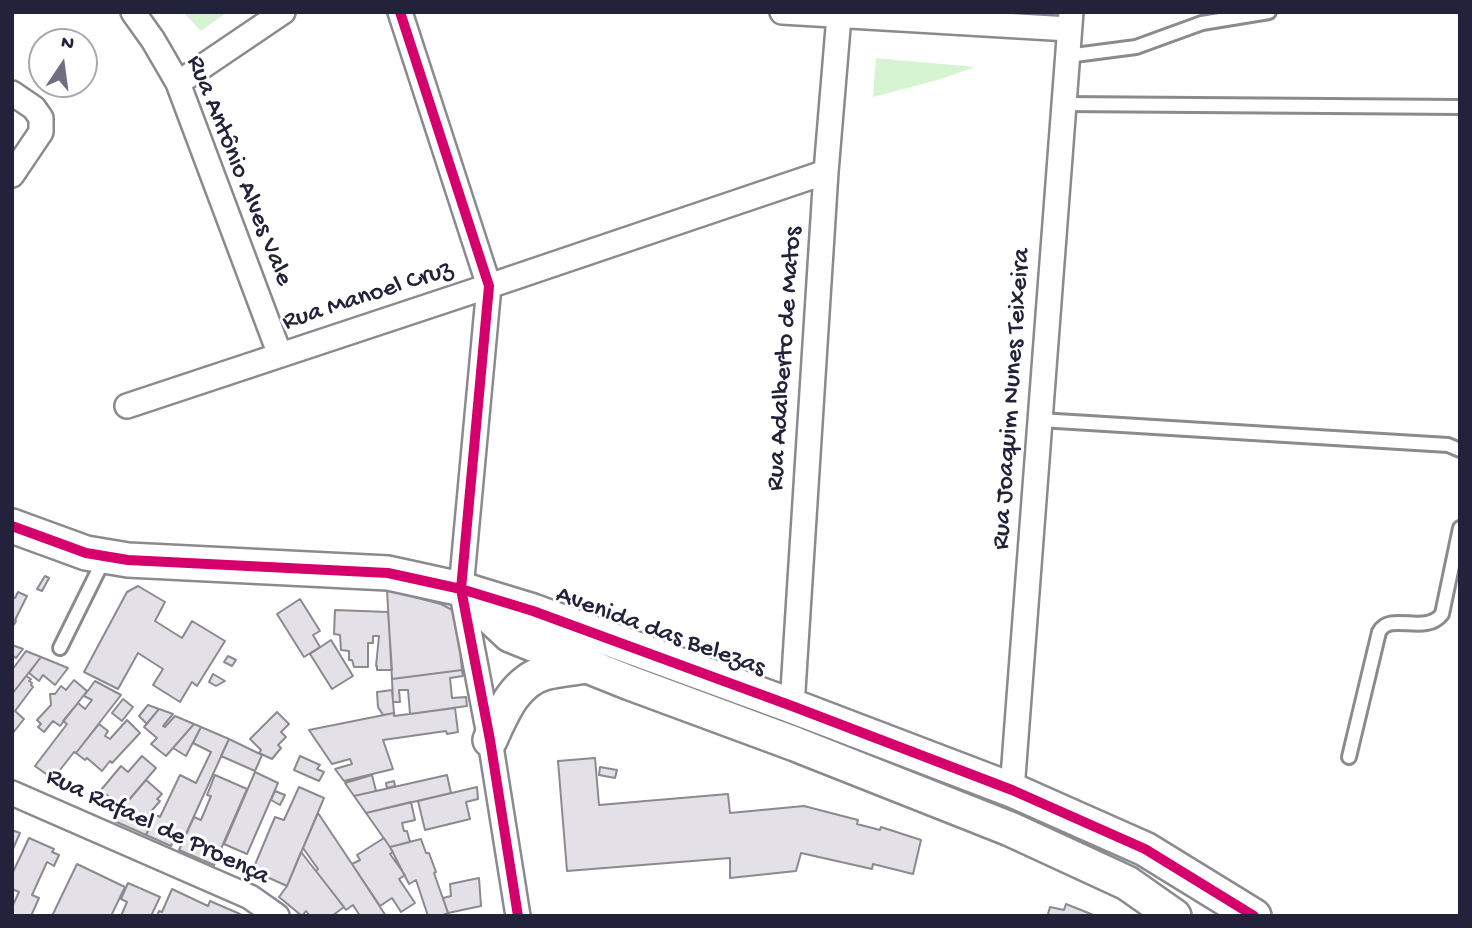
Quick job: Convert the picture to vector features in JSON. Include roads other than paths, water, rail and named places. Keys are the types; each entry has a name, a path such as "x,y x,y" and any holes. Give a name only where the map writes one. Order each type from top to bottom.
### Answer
{"street":[{"name":"Rua Antônio Alves Vale","path":"133,12 178,83 280,355"},
{"path":"178,83 283,12"},
{"path":"400,12 489,286 461,589 490,740 518,916"},
{"path":"782,12 839,16 1070,21"},
{"name":"Rua Adalberto de Matos","path":"792,706 826,172 839,16"},
{"name":"Rua Joaquim Nunes Teixeira","path":"1012,790 1070,21"},
{"path":"12,93 34,108 41,118 41,132 12,175"},
{"name":"Rua Manoel Cruz","path":"127,406 826,172"},
{"name":"Avenida das Belezas","path":"12,526 86,553 105,557 377,572 461,589 533,611 1012,790 1145,849 1254,916"},
{"name":"Avenida das Belezas","path":"461,589 510,635 1010,829 1127,883 1174,916"},
{"path":"510,635 517,623 533,611"},
{"path":"490,740 505,708 520,686 543,673 589,666"},
{"name":"Rua Rafael de Proença","path":"12,793 250,897 277,916"}],"lane":[{"path":"1067,56 1136,47 1202,23 1269,12"},
{"path":"1063,104 1460,107"},
{"path":"1040,420 1448,445 1460,450"},
{"path":"1349,757 1379,632 1382,626 1389,623 1426,624 1436,621 1442,614 1460,528"},
{"path":"60,648 105,557"}]}
